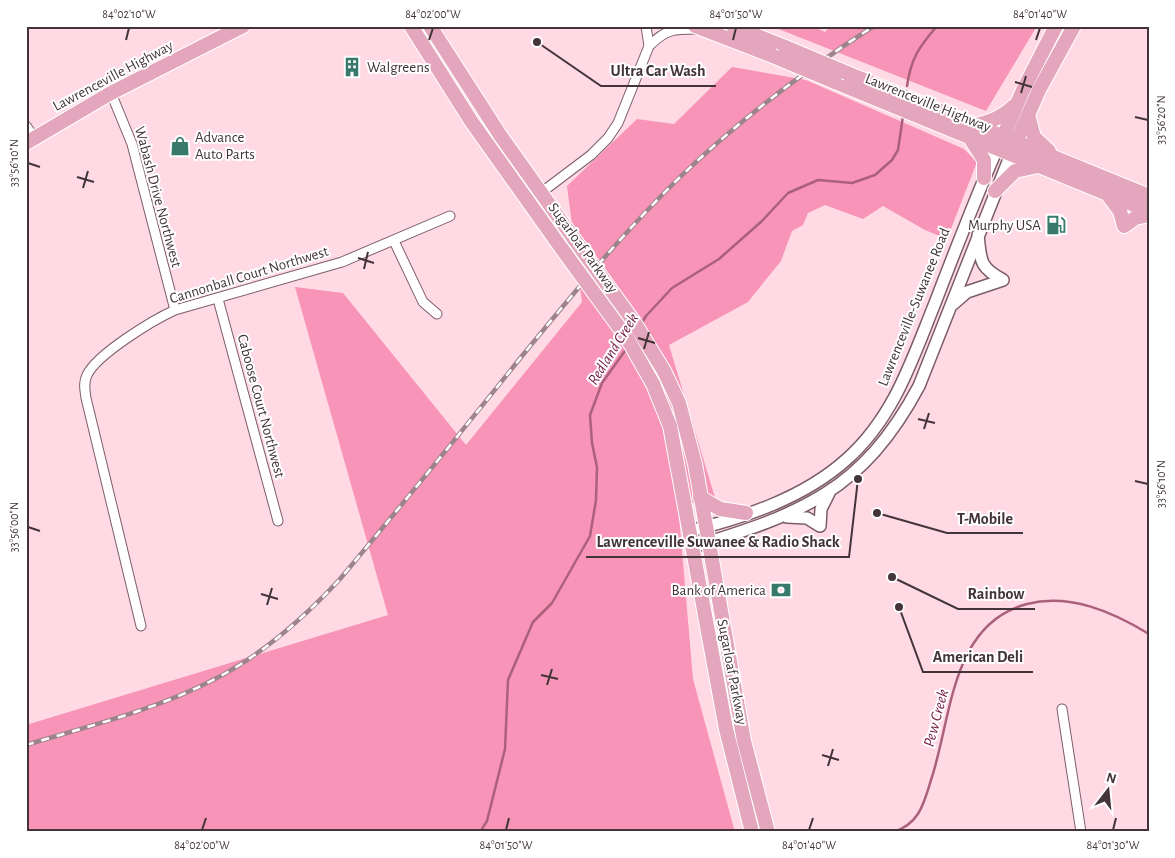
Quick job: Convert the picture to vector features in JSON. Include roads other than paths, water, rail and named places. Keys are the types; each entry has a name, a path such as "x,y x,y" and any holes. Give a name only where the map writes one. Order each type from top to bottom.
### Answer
{"main road":[{"name":"Lawrenceville Highway","path":"29,135 243,26"},
{"name":"Sugarloaf Parkway","path":"411,26 471,121 627,338 653,384 670,426 726,729 752,832"},
{"name":"Sugarloaf Parkway","path":"430,26 494,125 634,322 664,371 684,419 695,464 704,527 744,740 768,832"},
{"name":"Lawrenceville Highway","path":"733,26 848,73 973,132 997,149 1149,211"},
{"name":"Lawrenceville-Suwanee Road","path":"690,530 776,503 825,476 847,459 879,423 904,381 984,178 1017,102 1056,26"},
{"path":"693,547 783,517 807,506 854,474 881,445 905,412 919,386 1016,141 1058,52 1074,26"},
{"name":"Lawrenceville Highway","path":"699,27 835,82 973,132 1003,136 1149,196"},
{"path":"984,178 984,160 973,132 1000,117 1017,102"},
{"path":"1028,115 1034,137 1055,157"},
{"path":"995,191 1015,171 1038,166"},
{"path":"1105,193 1117,206 1124,226 1135,218 1149,216"},
{"path":"949,308 967,292 1003,280 987,272 980,259 978,233"},
{"path":"783,517 807,518 820,526 821,510 830,491"},
{"path":"700,497 720,509 746,513"}],"street":[{"path":"646,26 649,46"},
{"path":"542,192 608,138 633,89 649,46 662,33 676,29 699,27"},
{"name":"Wabash Drive Northwest","path":"111,93 132,144 175,310"},
{"name":"Cannonball Court Northwest","path":"141,626 84,382 88,373 98,362 128,338 175,310 342,262 450,216"},
{"path":"394,241 423,302 437,314"},
{"name":"Caboose Court Northwest","path":"218,299 278,521"},
{"path":"1062,709 1081,832"}],"waterway":[{"name":"Redland Creek","path":"907,86 917,53 937,26"},
{"name":"Redland Creek","path":"641,324 672,288 719,259 762,221 788,193 818,180 852,183 875,175 892,160 898,150 903,116"},
{"name":"Redland Creek","path":"480,832 487,821 505,749 508,680 533,622 552,603 590,536 596,500 597,467 592,443 590,415 602,383 627,348"},
{"name":"Pew Creek","path":"893,832 909,824 920,811 938,755 950,702 968,652 982,631 1002,615 1027,604 1043,601 1075,603 1121,618 1149,634"}],"railway":[{"path":"26,745 121,717 191,691 231,670 281,635 340,579 560,310 617,243 657,200 748,117 797,79 874,26"}],"place":[{"name":"Ultra Car Wash","path":"537,42"},
{"name":"Walgreens","path":"352,67"},
{"name":"Advance Auto Parts","path":"180,146"},
{"name":"Murphy USA","path":"1056,225"},
{"name":"Lawrenceville Suwanee & Radio Shack","path":"858,479"},
{"name":"T-Mobile","path":"877,513"},
{"name":"Rainbow","path":"892,577"},
{"name":"Bank of America","path":"781,590"},
{"name":"American Deli","path":"899,607"}]}
